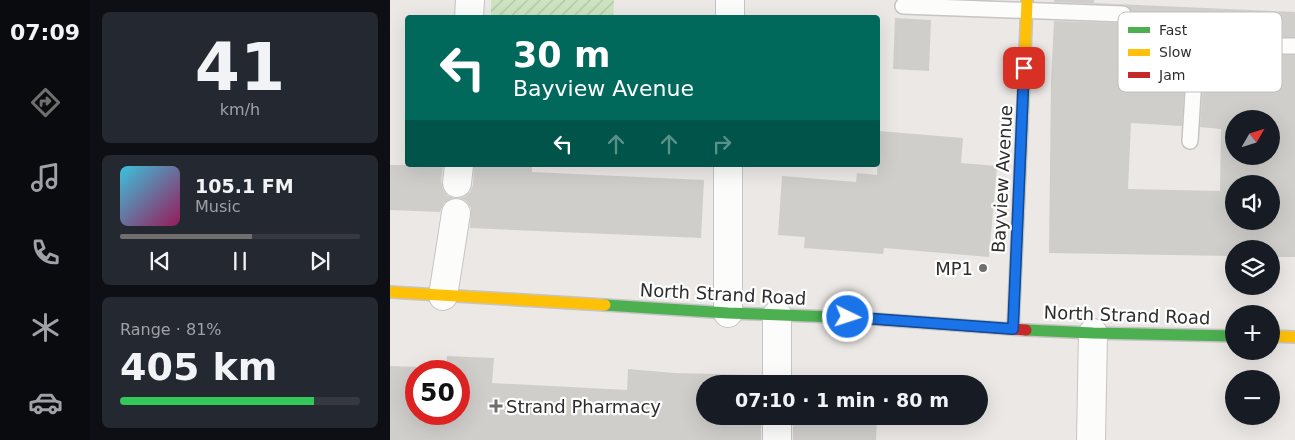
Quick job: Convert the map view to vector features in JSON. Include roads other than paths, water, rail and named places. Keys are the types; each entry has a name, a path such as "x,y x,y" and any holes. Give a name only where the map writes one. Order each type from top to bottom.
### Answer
{"main road":[{"name":"Bayview Avenue","path":"1013,329 1027,6"},
{"name":"North Strand Road","path":"390,292 728,313 848,317 1013,329 1225,336"},
{"path":"1280,336 1295,337"}],"street":[{"path":"469,15 470,0"},
{"path":"730,0 730,15"},
{"path":"728,167 728,313"},
{"path":"443,296 456,213"},
{"path":"777,315 777,375"},
{"path":"1091,440 1093,333"},
{"path":"777,425 778,440"}],"lane":[{"path":"903,6 1027,6 1118,14"},
{"path":"1282,46 1295,46"},
{"path":"1190,142 1193,92"}],"place":[{"name":"MP1","path":"983,268"},
{"name":"Strand Pharmacy","path":"496,406"}]}
